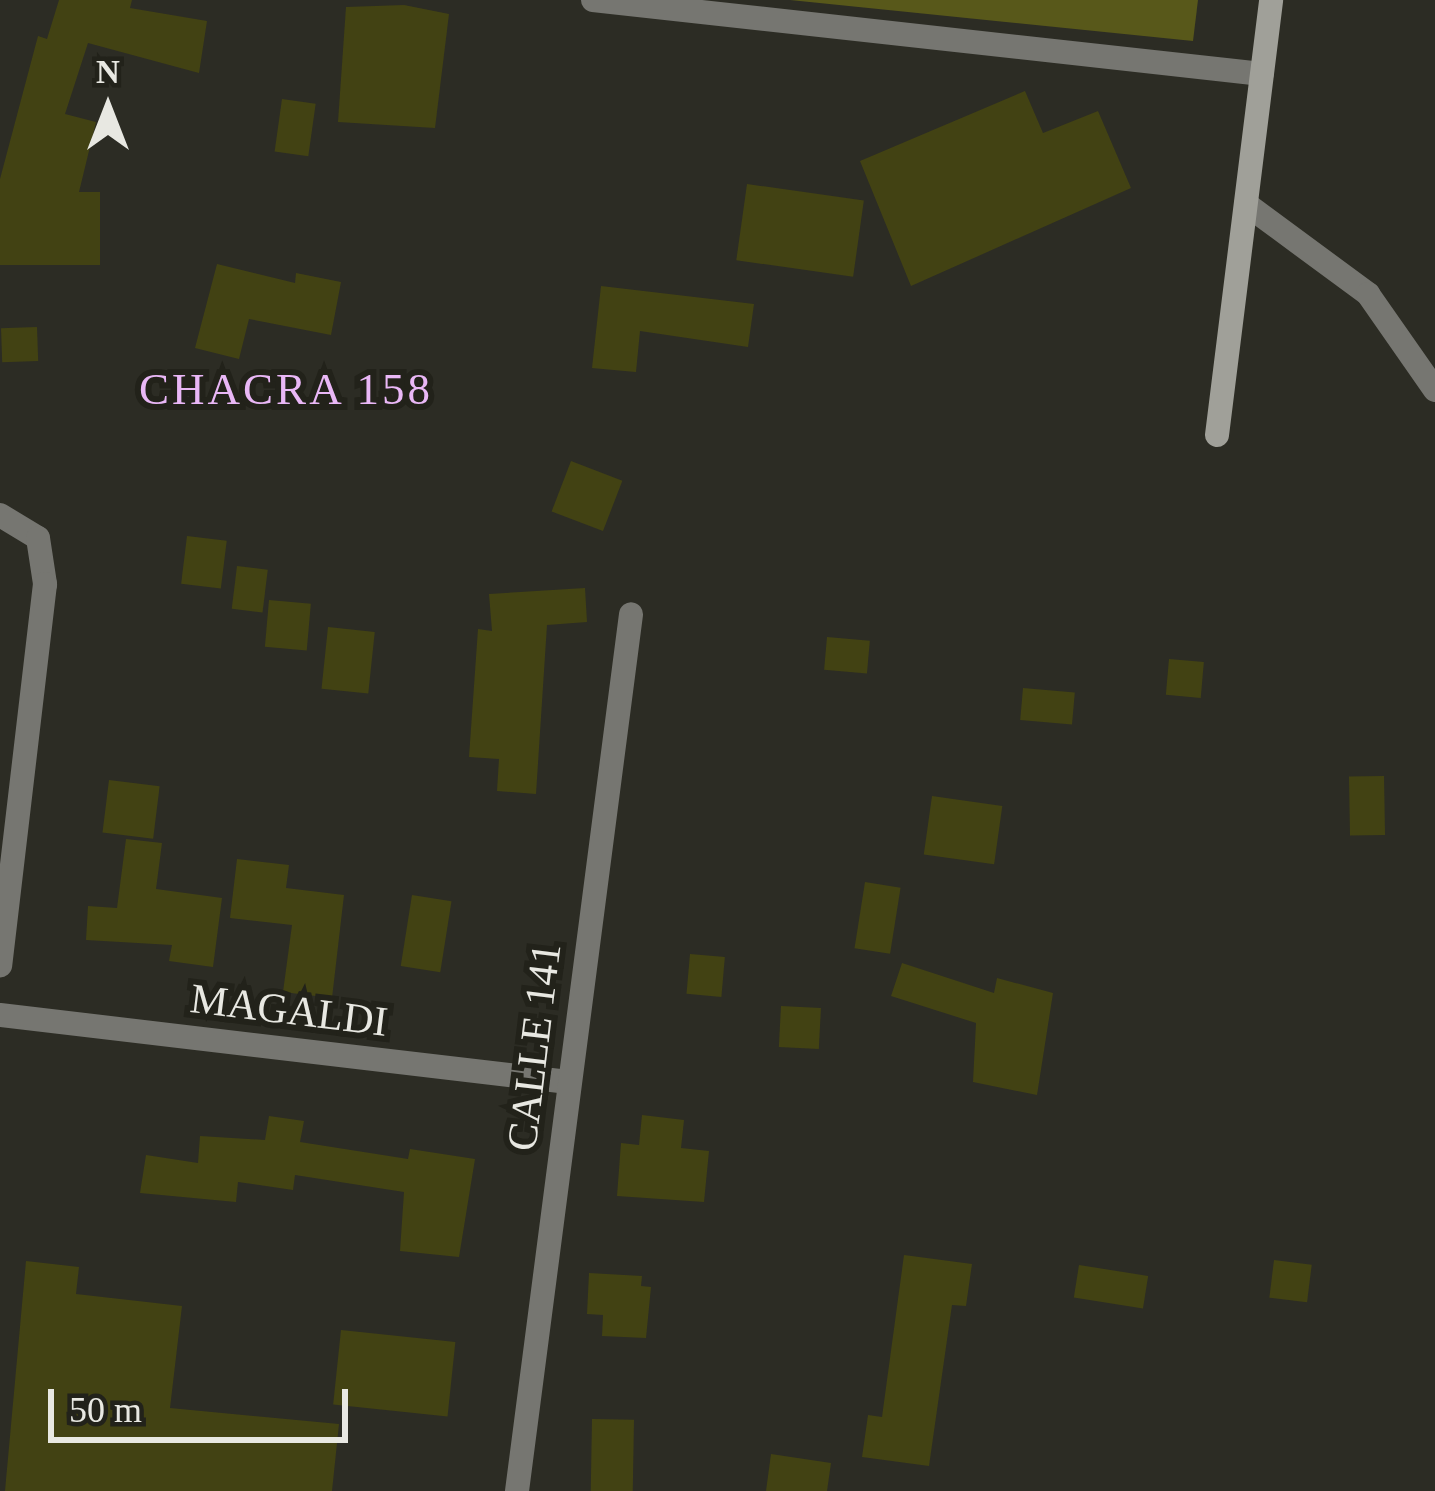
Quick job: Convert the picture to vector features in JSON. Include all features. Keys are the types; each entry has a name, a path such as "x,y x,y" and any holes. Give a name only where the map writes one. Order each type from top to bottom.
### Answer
{"main road":[{"path":"1217,435 1271,0"}],"street":[{"path":"593,0 709,8 1262,74"},
{"path":"1246,204 1368,294 1435,390"},
{"path":"0,515 38,538 45,584 0,964"},
{"name":"CALLE 141","path":"517,1491 631,614"},
{"name":"MAGALDI","path":"0,1015 568,1082"}],"shaded area":[{"path":"790,0 1198,0 1193,41"}],"building":[{"path":"59,0 132,0 130,8 207,21 199,73 88,43 65,114 96,122 79,192 100,192 100,265 0,265 0,179 38,36 47,39"},
{"path":"404,5 449,14 435,128 338,122 346,7"},
{"path":"1025,91 1043,133 1098,111 1131,188 911,286 860,161"},
{"path":"282,99 316,104 308,156 275,151"},
{"path":"747,184 864,200 853,277 736,260"},
{"path":"217,264 295,283 296,273 341,282 331,335 249,319 239,359 195,348"},
{"path":"601,286 754,304 748,347 640,331 636,372 592,368"},
{"path":"37,327 38,361 2,362 1,328"},
{"path":"571,461 622,481 603,531 552,511"},
{"path":"187,536 227,541 221,589 181,584"},
{"path":"237,566 268,570 263,612 232,609"},
{"path":"585,588 587,622 547,625 536,794 497,791 499,759 469,757 478,629 492,631 489,594"},
{"path":"269,600 311,604 307,650 265,647"},
{"path":"328,627 375,632 368,694 322,689"},
{"path":"827,637 870,641 867,674 824,670"},
{"path":"1169,659 1204,662 1201,698 1166,695"},
{"path":"1023,688 1075,693 1072,724 1020,720"},
{"path":"1384,776 1385,835 1350,836 1349,777"},
{"path":"109,780 160,786 153,839 103,833"},
{"path":"932,796 1002,806 994,864 924,854"},
{"path":"126,839 162,843 156,889 222,898 213,967 169,961 172,945 86,940 88,906 117,908"},
{"path":"237,859 289,865 286,888 344,895 332,998 283,992 292,925 230,918"},
{"path":"865,882 901,888 890,954 855,948"},
{"path":"412,895 452,901 440,972 401,966"},
{"path":"690,954 725,957 721,997 687,994"},
{"path":"902,963 994,993 997,978 1053,993 1037,1095 973,1082 976,1023 891,996"},
{"path":"781,1006 821,1008 819,1049 779,1047"},
{"path":"642,1115 684,1120 681,1148 709,1151 704,1202 617,1196 621,1143 639,1145"},
{"path":"269,1116 304,1121 300,1142 408,1159 410,1149 475,1159 459,1257 400,1251 404,1192 295,1175 293,1190 238,1182 236,1202 140,1193 146,1155 198,1163 200,1136 265,1140"},
{"path":"904,1255 972,1264 966,1306 952,1305 929,1466 862,1457 868,1415 882,1417"},
{"path":"1274,1260 1312,1265 1307,1302 1269,1298"},
{"path":"26,1261 79,1267 76,1294 182,1306 170,1408 339,1424 332,1491 5,1491"},
{"path":"1079,1265 1148,1276 1143,1309 1074,1298"},
{"path":"589,1273 642,1276 641,1286 651,1287 646,1338 602,1336 603,1315 587,1314"},
{"path":"341,1330 455,1342 448,1417 333,1405"},
{"path":"592,1419 634,1420 633,1491 591,1491"},
{"path":"771,1454 831,1463 827,1491 766,1491"}],"district":[{"name":"CHACRA 158","path":"286,390"}]}
